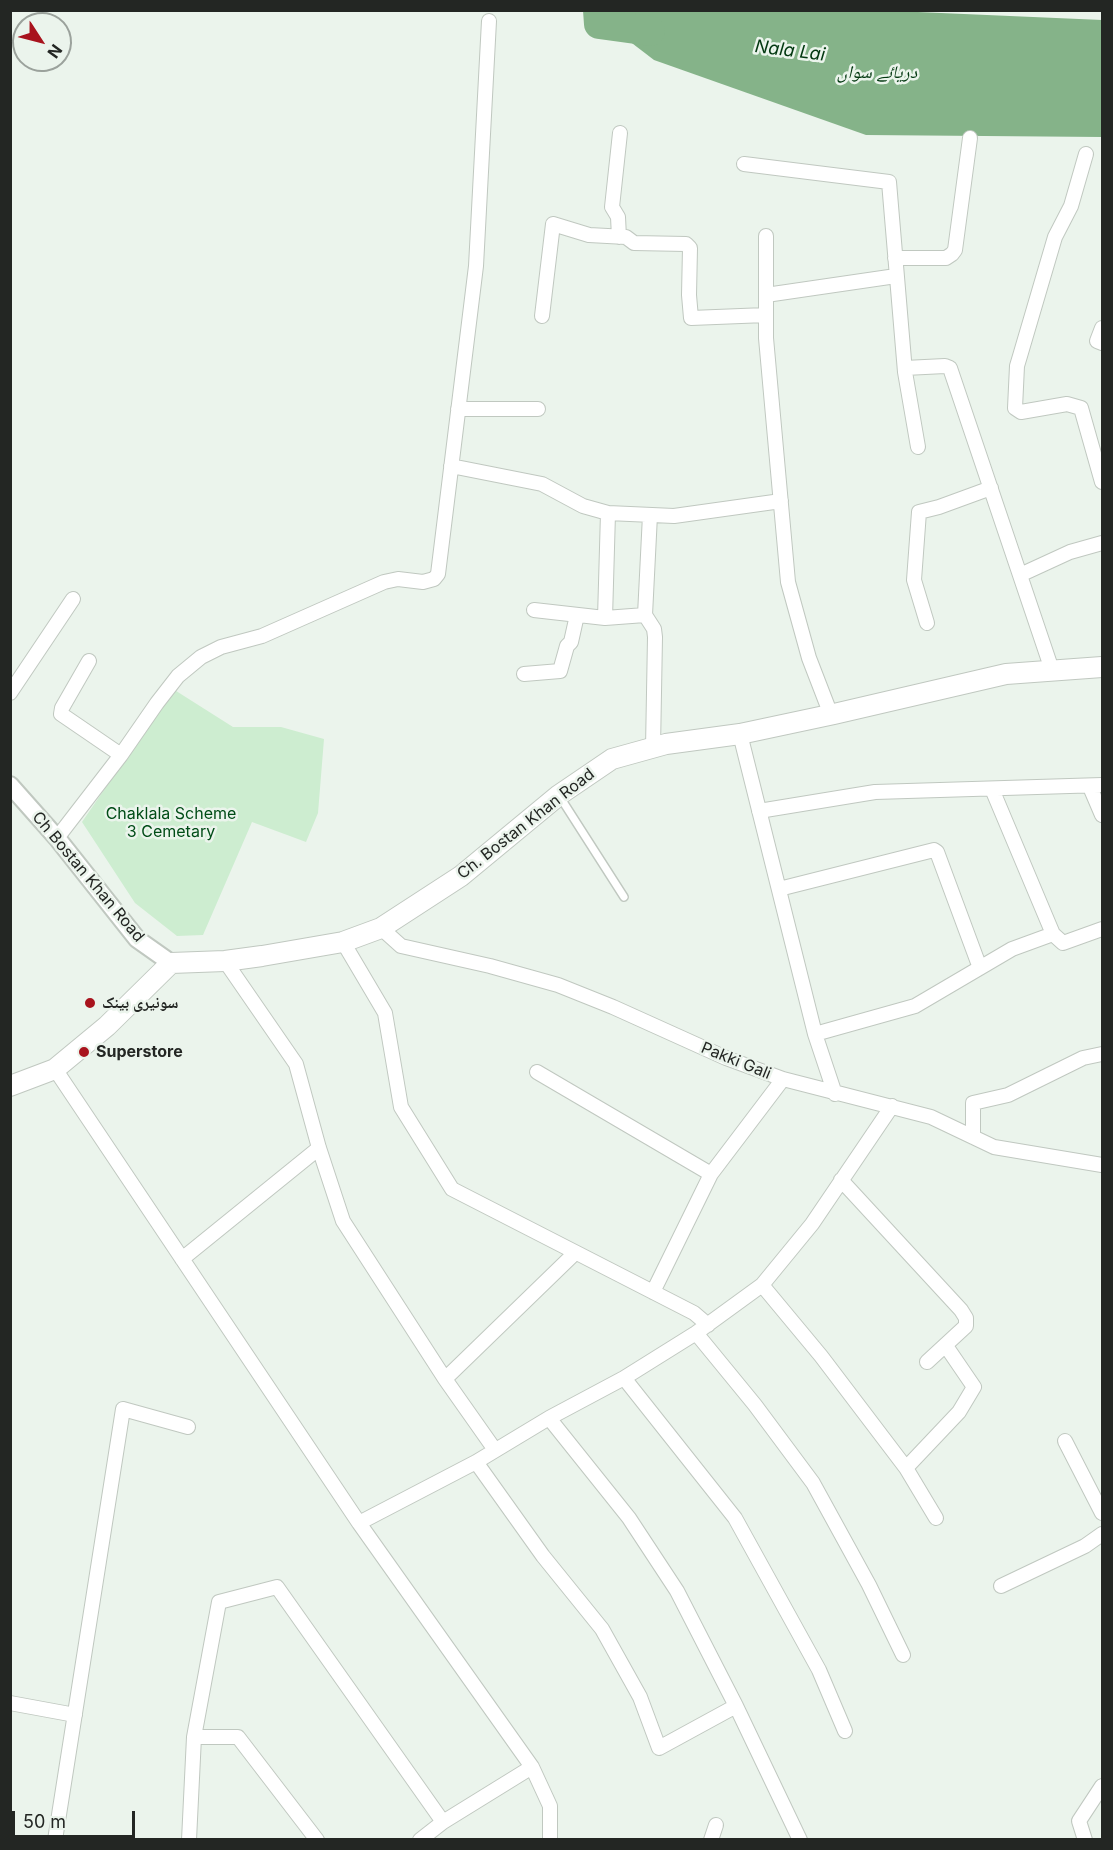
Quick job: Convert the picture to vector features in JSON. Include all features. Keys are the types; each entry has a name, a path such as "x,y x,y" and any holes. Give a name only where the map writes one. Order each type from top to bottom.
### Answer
{"main road":[{"name":"Ch. Bostan Khan Road","path":"171,963 225,961 343,942 381,928 461,876 559,795 612,759 666,744 740,734 1006,674 1102,666"},
{"path":"10,1086 55,1069 107,1026 171,963"}],"street":[{"path":"57,838 178,676 201,657 221,647 262,636 384,582 398,579 423,582 434,579 438,574 476,266 489,21"},
{"path":"619,237 618,217 612,207 620,133"},
{"path":"895,258 946,258 952,255 955,250 970,138"},
{"path":"1086,154 1071,206 1055,237 1017,366 1015,408 1021,412 1067,404 1082,408 1102,482"},
{"path":"744,164 889,182 905,368 918,447"},
{"path":"542,316 553,225 589,235 629,238 634,243 686,244 690,248 691,318 766,315"},
{"path":"766,236 766,338 788,582 809,658 831,715"},
{"path":"766,295 896,276"},
{"path":"1102,328 1097,341 1102,344"},
{"path":"905,368 945,366 950,368 1052,670"},
{"path":"458,409 538,409"},
{"path":"451,466 542,484 583,506 608,513 674,516 781,501"},
{"path":"927,623 914,580 919,512 991,488"},
{"path":"605,618 608,513"},
{"path":"651,515 645,615 654,629 655,637 653,748"},
{"path":"1020,575 1070,552 1102,543"},
{"path":"10,693 73,599"},
{"path":"534,610 605,618 645,615"},
{"path":"524,674 560,671 567,646 571,642 577,615"},
{"path":"89,661 62,708 61,714 121,754"},
{"path":"740,734 815,1034 835,1094"},
{"name":"Ch Bostan Khan Road","path":"10,785 57,838 136,939 171,963"},
{"path":"759,811 875,792 1096,786 1102,815"},
{"path":"992,789 1053,934 1063,943 1102,929"},
{"path":"778,889 933,850 937,852 980,968"},
{"name":"Pakki Gali","path":"381,928 401,946 490,966 558,985 726,1058 783,1079 932,1117 994,1147 1102,1165"},
{"path":"815,1034 915,1006 1012,949 1053,934"},
{"path":"343,942 385,1013 401,1107 452,1189 694,1313 702,1329 755,1406 813,1483 869,1585 903,1655"},
{"path":"225,961 296,1064 319,1148 344,1221 446,1379 495,1450"},
{"path":"973,1137 973,1103 1008,1095 1083,1059 1102,1054"},
{"path":"55,1069 359,1523 532,1767 549,1806 550,1839"},
{"path":"537,1072 711,1174"},
{"path":"653,1292 711,1174 783,1079"},
{"path":"359,1523 476,1462 549,1418 624,1378 702,1329 762,1285 812,1224 892,1106"},
{"path":"182,1260 319,1148"},
{"path":"841,1180 966,1318 966,1326 927,1362"},
{"path":"446,1379 575,1253"},
{"path":"762,1285 821,1356 906,1468 936,1518"},
{"path":"906,1468 958,1412 974,1387 946,1346"},
{"path":"624,1378 735,1518 819,1670 845,1731"},
{"path":"55,1839 123,1409 188,1427"},
{"path":"549,1418 629,1518 677,1591 800,1839"},
{"path":"1065,1441 1102,1514"},
{"path":"476,1462 543,1556 602,1629 640,1697 658,1748 736,1706"},
{"path":"1001,1586 1085,1546 1102,1534"},
{"path":"189,1839 194,1737 219,1602 276,1587 443,1822"},
{"path":"10,1703 75,1715"},
{"path":"194,1737 238,1737 317,1839"},
{"path":"420,1839 443,1822 532,1767"},
{"path":"1085,1839 1078,1821 1102,1786"},
{"path":"711,1839 716,1825"}],"lane":[{"path":"559,795 624,897"}],"green space":[{"name":"Chaklala Scheme 3 Cemetary","path":"173,689 233,727 281,727 324,739 318,813 306,842 252,822 203,935 177,936 135,903 82,822"}],"water":[{"name":"دریائے سواں","path":"872,10 1102,20 1102,137 866,135 654,60 590,11"}],"waterway":[{"name":"Nala Lai","path":"598,10 599,24 650,31"}],"place":[{"name":"سونیری بینک","path":"90,1003"},
{"name":"Superstore","path":"84,1052"}]}
